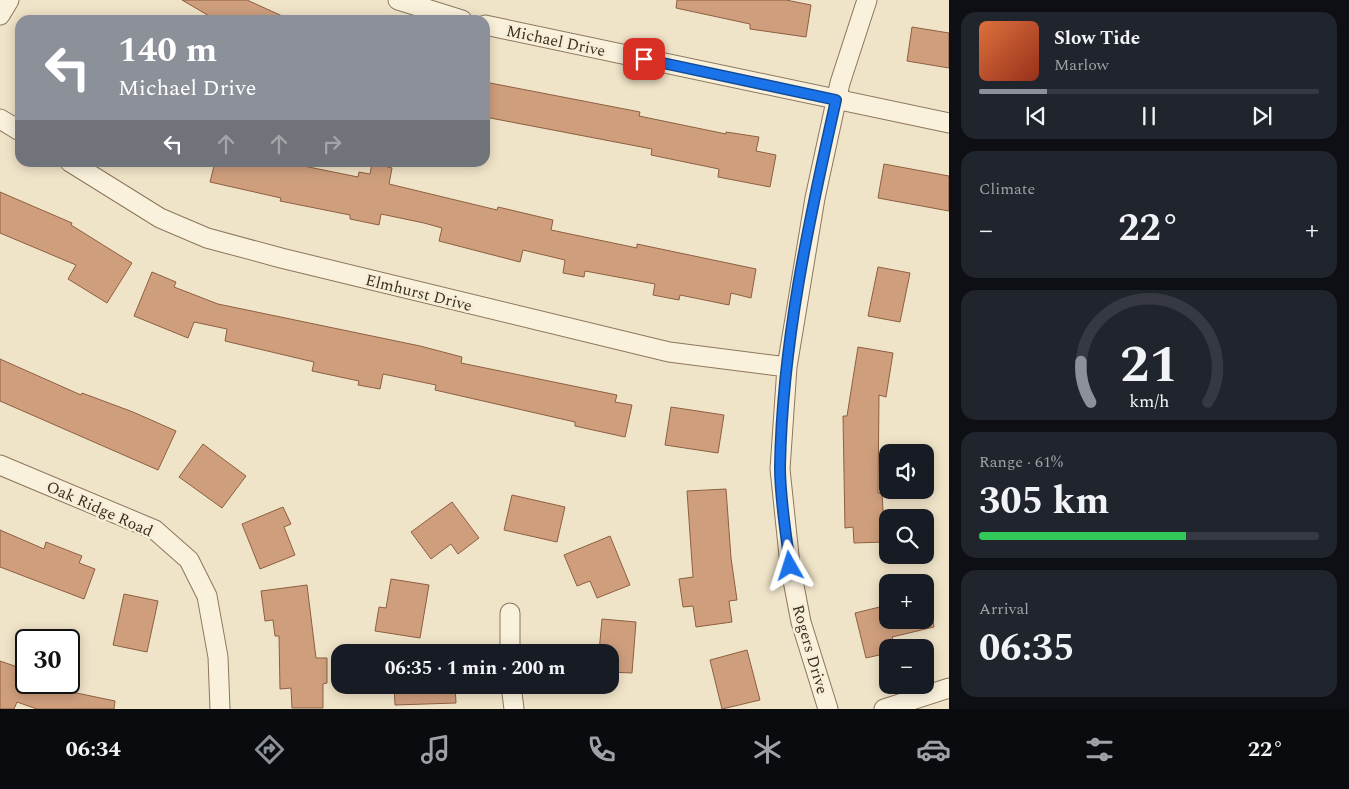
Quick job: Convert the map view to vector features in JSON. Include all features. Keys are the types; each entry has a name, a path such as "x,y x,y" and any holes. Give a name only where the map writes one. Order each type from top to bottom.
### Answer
{"street":[{"path":"0,15 10,0"},
{"path":"398,0 446,15"},
{"name":"Rogers Drive","path":"828,709 801,622 790,566 780,469 786,367 812,215 849,48 867,0"},
{"name":"Michael Drive","path":"490,26 949,123"},
{"path":"0,119 15,129"},
{"name":"Elmhurst Drive","path":"78,167 160,218 208,238 281,258 669,352 786,367"},
{"name":"Oak Ridge Road","path":"0,464 155,530 189,560 207,596 218,658 220,709"},
{"path":"510,613 510,644"},
{"path":"884,709 949,688"},
{"path":"513,694 514,709"}],"building":[{"path":"182,0 247,0 280,15 208,15"},
{"path":"677,0 786,0 811,5 806,37 750,29 750,24 676,8"},
{"path":"912,27 949,33 949,68 907,61"},
{"path":"490,83 640,112 639,116 726,134 726,132 759,137 756,151 776,155 770,187 718,177 719,169 651,155 652,149 490,118"},
{"path":"884,164 949,176 949,211 878,198"},
{"path":"214,167 309,167 358,177 359,172 370,174 371,167 388,167 392,168 389,184 497,210 498,207 553,220 551,230 637,248 637,244 756,269 751,298 731,293 729,305 680,295 679,300 653,295 655,284 585,271 584,277 563,273 565,260 523,250 520,262 439,241 442,228 424,223 381,214 379,225 350,219 350,215 280,201 281,198 210,182"},
{"path":"0,192 72,223 71,225 132,263 107,303 68,279 76,265 0,233"},
{"path":"878,267 910,273 900,322 868,316"},
{"path":"152,272 176,282 174,287 218,304 420,346 462,357 461,363 617,395 615,402 632,405 625,437 575,426 575,422 435,390 436,385 383,374 380,389 358,385 359,381 312,371 314,362 225,341 227,329 194,322 188,338 134,316"},
{"path":"858,347 893,353 886,397 879,395 878,493 879,499 882,499 883,509 879,509 879,542 854,543 853,527 845,528 843,416 847,416"},
{"path":"0,359 81,395 82,393 133,412 176,431 158,470 0,401"},
{"path":"671,407 724,415 718,453 665,445"},
{"path":"203,444 246,476 222,508 179,477"},
{"path":"726,489 731,558 737,600 729,601 732,622 696,627 693,606 683,607 679,579 693,577 687,491"},
{"path":"512,495 565,507 557,542 504,530"},
{"path":"452,502 479,538 458,554 451,544 431,559 411,532"},
{"path":"283,507 291,524 284,527 295,555 260,569 242,524"},
{"path":"0,530 44,549 46,542 82,556 79,563 95,569 84,599 0,567"},
{"path":"610,536 630,585 597,598 590,581 577,586 564,555"},
{"path":"391,579 429,585 420,638 375,631 379,607 386,608"},
{"path":"307,585 316,658 327,658 327,683 323,684 323,708 292,708 291,688 280,689 279,636 275,636 273,620 265,621 261,591"},
{"path":"124,594 158,601 147,652 113,645"},
{"path":"879,607 879,629 926,629 892,637 893,639 879,639 879,655 866,658 855,613"},
{"path":"602,619 636,622 632,673 619,672 619,644 600,644"},
{"path":"747,650 760,700 722,709 710,660"},
{"path":"0,661 15,666 15,694 80,694 115,701 114,709 37,709 17,702 14,709 0,709"},
{"path":"394,694 456,694 456,703 395,705"}],"route":[{"path":"644,59 836,100 812,212 786,367 780,469 790,566"}]}
